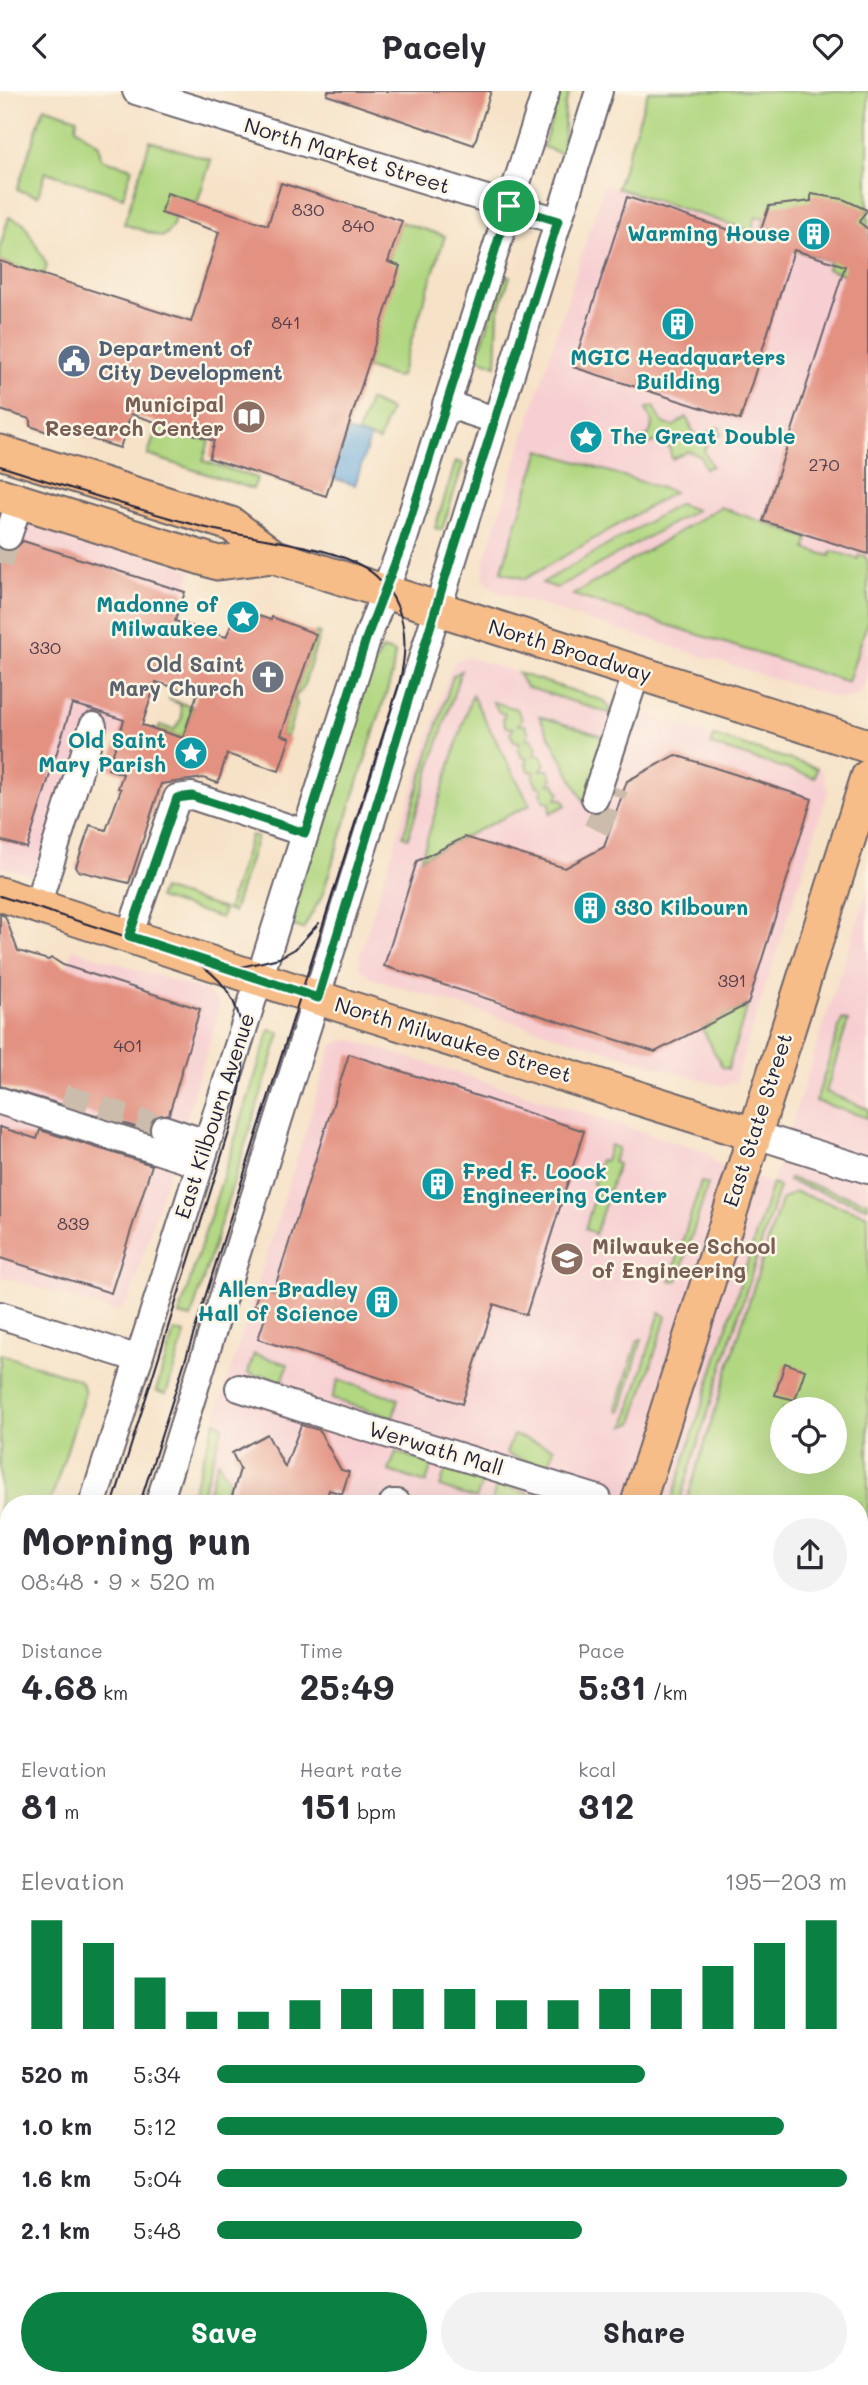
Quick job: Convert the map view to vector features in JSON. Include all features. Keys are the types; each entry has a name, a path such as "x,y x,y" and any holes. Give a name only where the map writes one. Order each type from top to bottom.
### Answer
{"main road":[{"name":"North Broadway","path":"0,452 231,524 273,557 868,746"},
{"name":"North Broadway","path":"10,497 218,563 273,557"},
{"name":"East State Street","path":"640,1495 868,777"},
{"name":"North Milwaukee Street","path":"0,894 318,998 753,1134"}],"street":[{"name":"North Market Street","path":"136,91 558,221"},
{"name":"East Kilbourn Avenue","path":"96,1495 305,833 402,545 546,91"},
{"path":"162,1495 598,91"},
{"path":"446,404 495,420"},
{"path":"8,537 10,497"},
{"path":"606,793 644,673"},
{"path":"37,906 93,726"},
{"path":"129,936 177,798 192,796 305,833"},
{"path":"0,1101 203,1153"},
{"path":"164,1129 203,1153"},
{"name":"North Milwaukee Street","path":"753,1134 868,1170"},
{"path":"0,1315 139,1359"},
{"name":"Werwath Mall","path":"239,1388 582,1495"}],"shaded area":[{"path":"604,184 751,231 745,212 868,229 868,674 862,690 853,697 839,699 495,591 484,580 484,563"},
{"path":"0,511 192,570 142,726 100,743 55,883 0,866"},
{"path":"468,657 822,770 828,792 735,1082 721,1086 374,979 360,968 359,957 448,676 455,661"},
{"name":"Milwaukee School of Engineering","path":"868,888 868,1495 192,1495 332,1046 342,1040 352,1040 708,1153 715,1164 772,1184"},
{"path":"73,949 208,992 219,1004 218,1015 129,1300 120,1310 113,1311 0,1276 0,1110 20,1098"}],"green space":[{"path":"561,91 570,91 565,106 563,154 543,147"},
{"path":"648,91 868,91 868,282 827,269 829,261 758,239 765,218 756,216 751,231 617,188"},
{"path":"44,107 77,118 76,128 99,145 101,159 132,168 123,197 46,172 38,196 17,190"},
{"path":"150,141 211,160 197,203 167,193 174,212 174,222 162,237 124,224"},
{"path":"9,217 24,223 47,265 44,275 0,261 0,247"},
{"path":"401,222 445,236 400,376 396,377 367,368 388,262"},
{"path":"504,275 510,276 498,314 496,365 477,358"},
{"path":"369,400 390,410 379,441 358,434"},
{"path":"654,406 665,424 674,426 686,417 697,436 719,427 722,434 709,441 704,451 712,466 705,469 701,457 689,451 672,459 669,447 661,442 640,448 636,441 649,435 652,425 646,409"},
{"path":"158,423 210,439 203,461 257,478 253,489 148,455"},
{"path":"540,450 674,492 525,579 501,572"},
{"path":"456,461 463,464 442,530 435,528"},
{"path":"679,504 696,510 557,588 542,583"},
{"path":"720,507 808,538 806,549 830,556 832,551 858,559 859,555 865,556 868,562 868,620 848,682 573,595"},
{"path":"316,632 320,633 303,688 295,697 297,705 287,737 281,735"},
{"path":"383,649 395,653 392,675 322,896 303,929 288,924 364,682"},
{"path":"461,671 408,838 403,836 453,676"},
{"path":"518,673 605,701 612,714 526,687"},
{"path":"472,695 530,805 421,858"},
{"path":"168,699 193,707 183,738 158,730 160,725 174,730 182,718 180,704"},
{"path":"493,702 517,709 522,719 518,725 525,725 529,733 526,739 532,739 537,749 534,755 540,755 545,764 541,770 548,770 552,778 549,784 555,784 560,793 556,799 563,799 566,805 550,813 550,802 544,801 541,794 543,788 537,786 533,778 535,772 529,771 527,758 522,757 518,749 520,742 514,741 510,734 513,728 506,727 503,720 505,714 499,712"},
{"path":"539,716 606,737 585,804"},
{"path":"714,736 817,768 815,778 711,745"},
{"path":"251,835 257,837 233,912 227,910"},
{"path":"162,889 224,909 221,918 158,898"},
{"path":"748,1004 728,1069 722,1067 702,1028"},
{"path":"842,1019 848,1021 826,1092 868,1109 868,1118 816,1101"},
{"path":"270,1029 280,1033 191,1318 179,1315"},
{"path":"610,1145 618,1148 613,1162 618,1164 595,1234 585,1229 595,1196 599,1192 593,1183 600,1160 605,1161"},
{"path":"789,1178 868,1202 868,1207 788,1181"},
{"path":"701,1182 708,1184 678,1280 670,1281"},
{"path":"772,1184 779,1187 682,1495 674,1495"},
{"path":"795,1192 868,1215 868,1495 689,1495 781,1200"},
{"path":"660,1312 666,1317 633,1423 625,1426"},
{"path":"174,1331 185,1334 166,1394 156,1391"},
{"path":"642,1339 619,1411 617,1406 638,1340"},
{"path":"0,1354 77,1379 82,1383 85,1393 53,1495 0,1495"},
{"path":"254,1354 288,1364 282,1383 262,1374 260,1377 248,1373"},
{"path":"338,1380 398,1399 393,1418 332,1399"},
{"path":"215,1421 223,1426 201,1495 192,1495"},
{"path":"513,1435 554,1448 548,1468 506,1454"},
{"path":"396,1452 432,1464 426,1483 389,1471"},
{"path":"218,1461 228,1480 223,1495 207,1495"},
{"path":"446,1468 483,1480 477,1495 464,1495 440,1487"},
{"path":"497,1484 533,1495 494,1495"}],"water":[{"path":"347,431 370,438 355,485 332,478"}],"building":[{"path":"328,91 491,91 474,145 327,95"},
{"path":"281,183 402,221 388,262 400,266 326,496 209,458 214,441 131,414 120,448 52,427 50,433 30,426 30,419 0,410 0,261 191,322 219,232 161,213 167,193 268,225"},
{"path":"811,194 843,199 867,210 859,222 868,229 868,554 763,521 845,266 794,250 740,420 573,367 627,197 758,239 769,206 811,201"},
{"path":"23,541 185,592 175,621 226,637 236,614 251,619 253,614 271,620 272,617 316,634 281,735 290,738 279,771 227,754 218,783 203,778 161,784 129,883 78,871 76,867 90,825 106,830 121,789 118,788 123,774 108,769 124,720 98,711 72,704 27,848 0,840 0,549 12,551","holes":["156,682 197,694 183,738 142,725"]},
{"name":"330 Kilbourn","path":"675,755 812,799 748,1004 655,1052 384,966 417,861 465,837 565,868 604,847 627,781"},
{"path":"0,914 5,916 18,951 48,960 52,958 63,965 200,1009 169,1114 154,1117 149,1131 0,1086"},
{"path":"349,1054 584,1131 526,1315 494,1304 462,1404 258,1339 268,1309 254,1305 261,1286 274,1290"},
{"path":"0,1127 37,1139 40,1130 152,1165 111,1293 0,1258"},
{"path":"785,1363 805,1370 796,1397 775,1395"},
{"path":"301,1425 319,1430 341,1470 349,1472 342,1494 329,1490 327,1495 232,1495 240,1469 232,1453 267,1434 285,1467"}],"tunnel":[{"path":"0,563 8,536"},
{"path":"596,830 616,787"},
{"path":"63,1097 164,1129"}],"tram line":[{"path":"0,466 199,526 340,556 360,565 387,588 400,613 405,641 399,684 143,1495"},
{"path":"0,896 177,953 237,968 279,958 295,949 319,923"},
{"path":"116,1495 232,1123 243,1072 241,1023 234,1002 221,983 202,966 177,953"}],"place":[{"name":"Warming House","path":"814,234"},
{"name":"MGIC Headquarters Building","path":"678,324"},
{"name":"Department of City Development","path":"74,361"},
{"name":"Municipal Research Center","path":"249,417"},
{"name":"The Great Double","path":"586,437"},
{"name":"Madonne of Milwaukee","path":"243,617"},
{"name":"Old Saint Mary Church","path":"268,677"},
{"name":"Old Saint Mary Parish","path":"191,753"},
{"name":"330 Kilbourn","path":"590,908"},
{"name":"Fred F. Loock Engineering Center","path":"438,1184"},
{"name":"Milwaukee School of Engineering","path":"567,1259"},
{"name":"Allen-Bradley Hall of Science","path":"382,1302"}],"route":[{"path":"509,206 558,221 452,555 318,998 129,936 177,798 192,796 305,833 366,639 402,545 509,206"}]}
